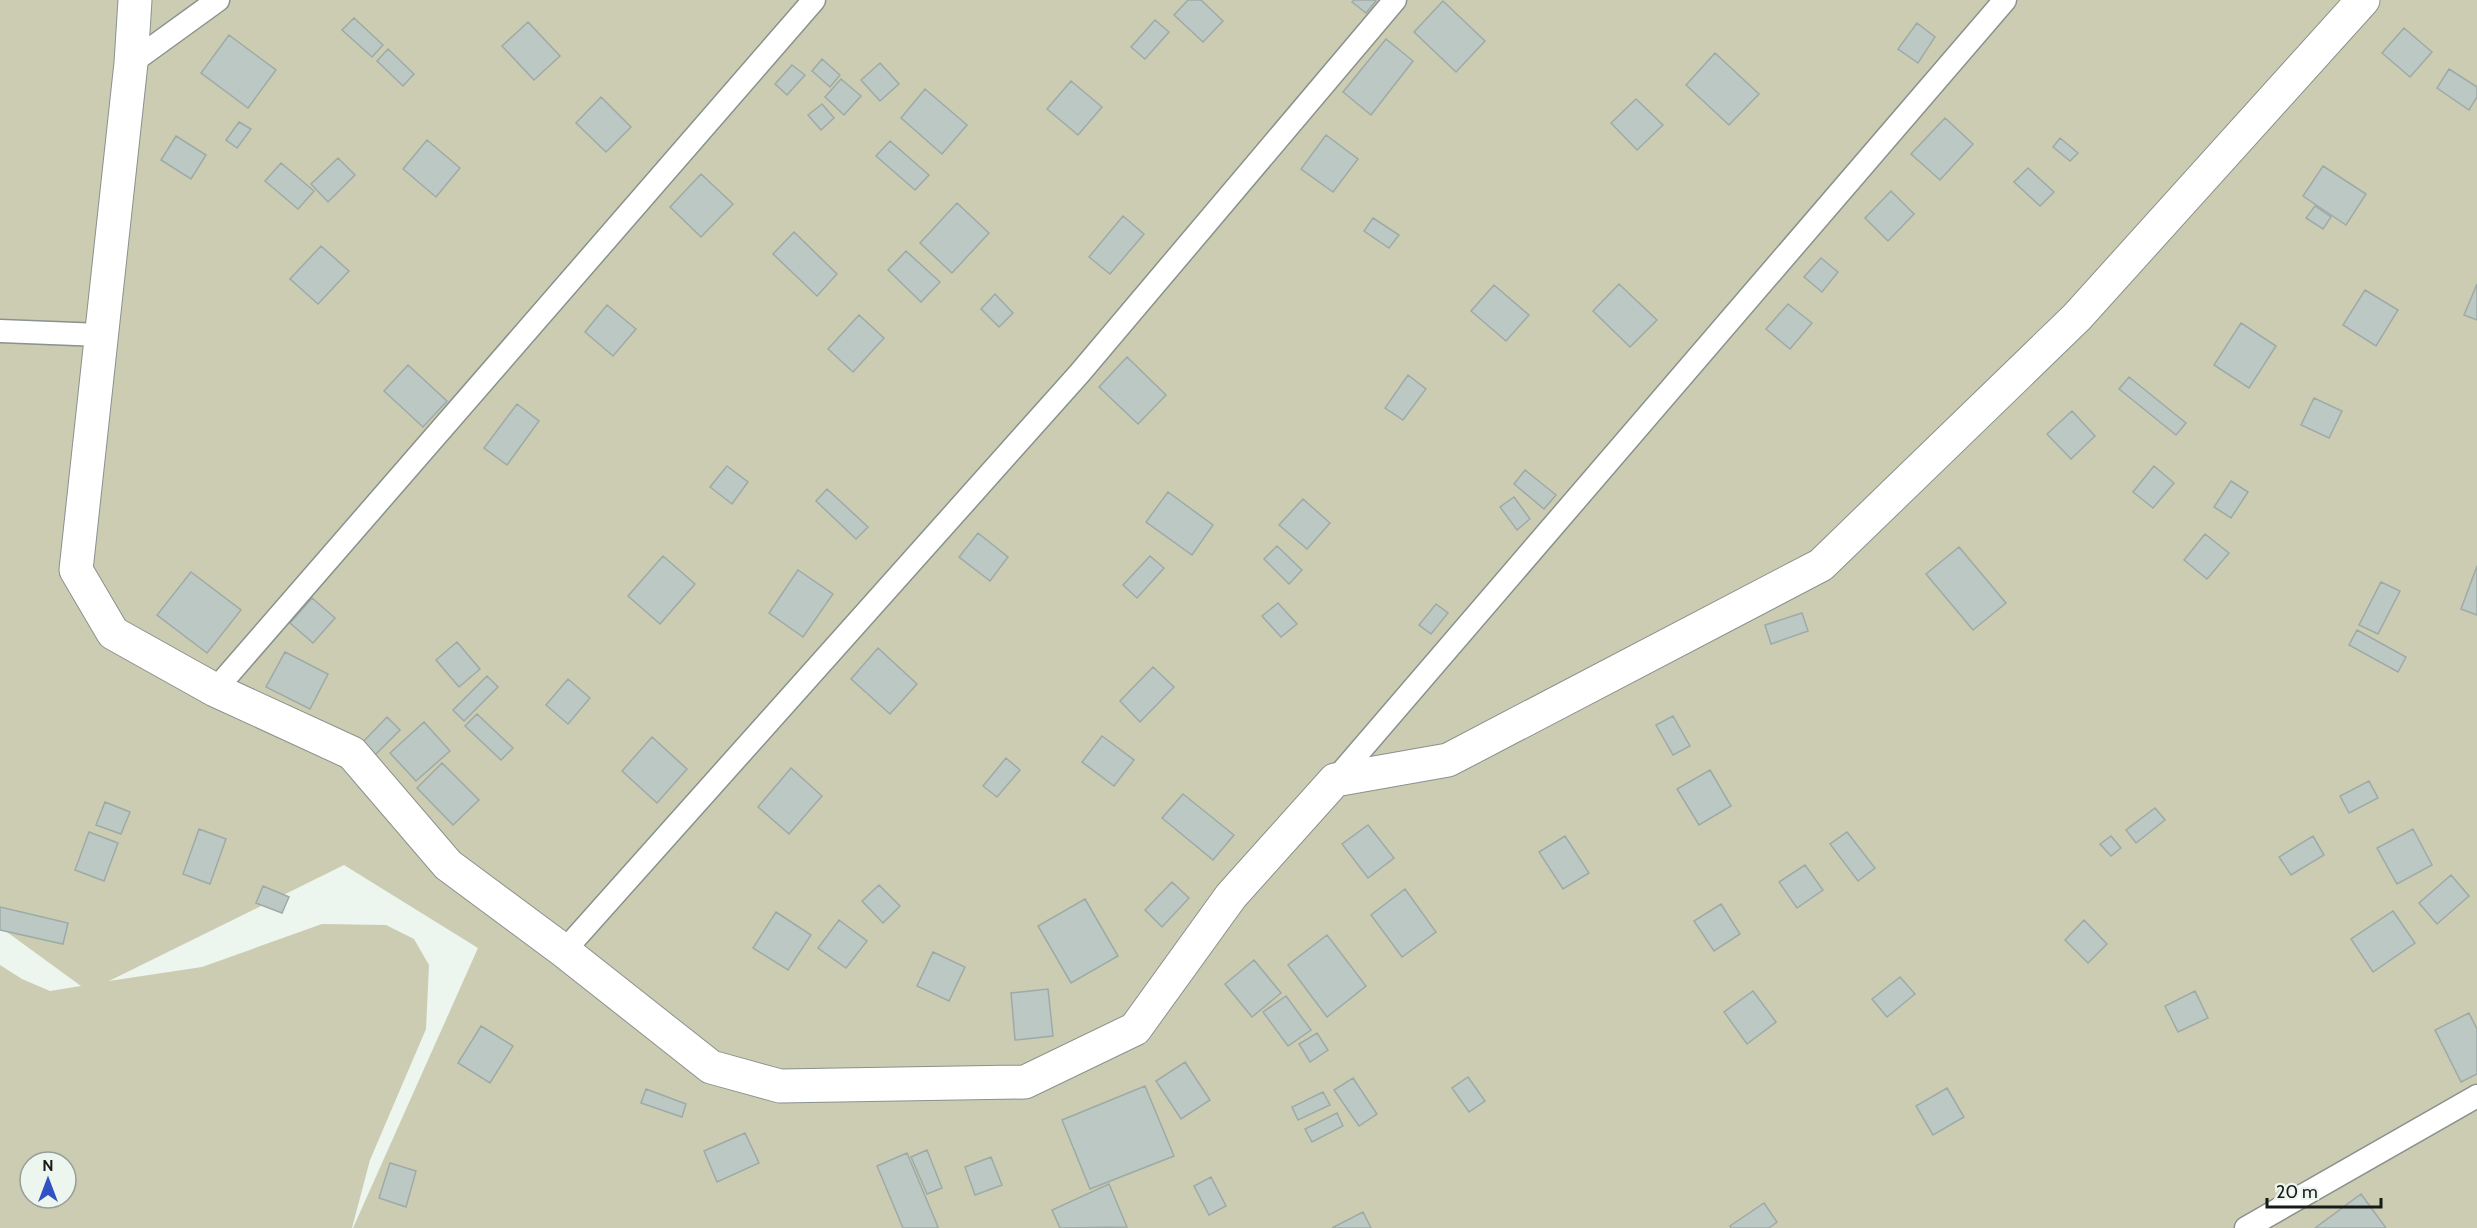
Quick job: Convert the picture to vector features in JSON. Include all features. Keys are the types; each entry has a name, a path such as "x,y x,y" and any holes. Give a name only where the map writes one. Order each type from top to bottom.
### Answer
{"street":[{"path":"135,0 131,63 76,570 113,633 214,690 352,753 448,865 564,951 711,1067 780,1086 1025,1082 1135,1029 1231,896 1335,780 1448,760 1821,565 2077,316 2362,0"}],"lane":[{"path":"131,63 218,0"},
{"path":"214,690 814,0"},
{"path":"564,951 1079,374 1395,0"},
{"path":"1335,780 2004,0"},
{"path":"0,331 101,336"},
{"path":"2246,1228 2477,1096"}],"green space":[{"path":"0,0 2477,0 2477,1228 353,1228 478,948 344,865 109,981 202,967 322,924 386,925 414,939 429,965 426,1029 370,1160 352,1228 0,1228 0,965 22,979 50,991 81,986 0,927"}],"building":[{"path":"1188,0 1201,0 1223,21 1203,42 1174,15"},
{"path":"1354,0 1376,1 1366,13 1352,2"},
{"path":"1443,1 1485,41 1456,72 1414,32"},
{"path":"354,18 383,45 372,57 342,30"},
{"path":"1155,20 1169,32 1145,59 1131,47"},
{"path":"528,22 560,56 534,80 502,46"},
{"path":"1917,23 1935,37 1918,63 1898,49"},
{"path":"2404,28 2432,52 2410,77 2382,53"},
{"path":"229,35 276,70 248,108 201,73"},
{"path":"1386,39 1413,61 1371,115 1343,92"},
{"path":"388,49 414,74 403,86 377,61"},
{"path":"1715,53 1759,94 1729,125 1686,85"},
{"path":"822,59 840,75 830,87 812,71"},
{"path":"880,63 899,84 880,101 861,80"},
{"path":"792,65 805,75 787,95 775,84"},
{"path":"2449,69 2477,87 2477,97 2469,110 2437,88"},
{"path":"841,79 861,96 844,115 825,97"},
{"path":"1071,81 1102,107 1078,135 1047,109"},
{"path":"925,89 967,125 942,154 901,118"},
{"path":"601,97 631,127 606,152 576,123"},
{"path":"1636,99 1663,125 1637,150 1611,123"},
{"path":"822,104 834,118 821,130 808,115"},
{"path":"1945,118 1973,144 1940,180 1911,154"},
{"path":"239,122 251,129 237,148 226,140"},
{"path":"1326,135 1358,159 1333,192 1301,169"},
{"path":"176,136 206,155 191,179 161,160"},
{"path":"2060,138 2078,153 2070,161 2053,147"},
{"path":"427,140 460,168 436,197 403,169"},
{"path":"890,141 929,175 915,190 876,156"},
{"path":"338,158 355,175 328,202 311,184"},
{"path":"281,163 314,191 298,209 265,181"},
{"path":"2323,166 2366,194 2346,225 2303,196"},
{"path":"2028,168 2054,192 2040,206 2014,182"},
{"path":"701,174 733,204 701,237 670,207"},
{"path":"1891,191 1914,214 1888,241 1865,218"},
{"path":"957,203 989,233 952,273 920,243"},
{"path":"2315,206 2331,217 2323,229 2306,218"},
{"path":"1123,216 1144,234 1110,274 1089,257"},
{"path":"1373,218 1399,235 1389,248 1364,231"},
{"path":"794,232 837,274 817,296 773,254"},
{"path":"321,246 349,271 318,304 290,279"},
{"path":"906,251 940,282 921,302 888,270"},
{"path":"1821,258 1838,272 1822,292 1804,277"},
{"path":"1619,284 1657,320 1630,347 1593,311"},
{"path":"2477,284 2477,320 2464,315"},
{"path":"1494,285 1529,315 1506,341 1471,311"},
{"path":"2365,290 2398,310 2376,346 2343,325"},
{"path":"995,294 1013,313 999,327 981,309"},
{"path":"1788,304 1812,323 1790,349 1766,329"},
{"path":"607,305 636,329 613,356 585,332"},
{"path":"859,315 884,338 853,372 828,349"},
{"path":"2241,323 2276,346 2249,388 2214,365"},
{"path":"1127,357 1166,395 1138,424 1099,387"},
{"path":"408,365 447,401 423,427 384,391"},
{"path":"1408,375 1426,389 1403,420 1385,408"},
{"path":"2129,377 2186,423 2176,435 2119,389"},
{"path":"2314,398 2342,411 2329,438 2301,425"},
{"path":"517,404 539,421 507,465 484,448"},
{"path":"2072,411 2095,436 2071,459 2047,434"},
{"path":"727,466 748,482 732,504 710,487"},
{"path":"2154,466 2174,483 2153,508 2133,492"},
{"path":"1525,470 1556,495 1544,509 1514,484"},
{"path":"2231,481 2248,492 2231,518 2214,507"},
{"path":"827,489 868,527 856,539 816,501"},
{"path":"1168,492 1213,525 1192,555 1146,522"},
{"path":"1514,497 1530,519 1517,530 1500,507"},
{"path":"1303,499 1330,523 1307,549 1279,525"},
{"path":"978,533 1008,557 990,581 959,557"},
{"path":"2205,534 2229,553 2207,579 2184,560"},
{"path":"1277,546 1302,570 1289,584 1264,559"},
{"path":"1959,547 2006,603 1973,630 1926,574"},
{"path":"663,556 695,584 660,624 628,596"},
{"path":"1150,556 1164,568 1137,598 1123,585"},
{"path":"2477,566 2477,615 2461,609"},
{"path":"798,570 833,594 803,637 769,613"},
{"path":"191,572 241,610 207,653 157,615"},
{"path":"2381,582 2400,591 2378,634 2359,625"},
{"path":"312,598 335,618 313,643 290,623"},
{"path":"1278,603 1297,624 1281,637 1262,616"},
{"path":"1436,604 1448,613 1431,634 1419,625"},
{"path":"1802,613 1808,631 1771,644 1765,625"},
{"path":"2357,630 2406,657 2398,672 2349,645"},
{"path":"457,642 480,669 459,687 436,660"},
{"path":"878,648 917,684 890,714 851,679"},
{"path":"285,652 328,674 310,709 266,687"},
{"path":"1153,667 1174,687 1140,722 1120,701"},
{"path":"487,676 498,687 464,721 453,710"},
{"path":"568,679 590,698 568,724 546,705"},
{"path":"477,714 513,748 501,760 465,726"},
{"path":"1673,716 1690,746 1673,755 1656,725"},
{"path":"387,717 400,730 375,755 362,743"},
{"path":"424,722 450,751 416,781 390,753"},
{"path":"1102,736 1134,760 1114,786 1082,762"},
{"path":"652,737 687,769 657,803 622,771"},
{"path":"1006,758 1020,770 997,797 983,786"},
{"path":"442,763 479,800 453,825 417,788"},
{"path":"791,768 822,796 789,834 758,807"},
{"path":"1710,770 1731,806 1699,825 1677,789"},
{"path":"2369,781 2378,798 2349,813 2340,796"},
{"path":"1183,794 1234,835 1213,860 1162,818"},
{"path":"105,802 130,812 121,834 96,825"},
{"path":"2155,808 2165,820 2136,843 2126,830"},
{"path":"1368,825 1394,858 1368,878 1342,844"},
{"path":"199,829 226,839 210,884 183,874"},
{"path":"2413,829 2432,865 2397,884 2377,848"},
{"path":"89,832 118,843 104,881 75,870"},
{"path":"1847,832 1875,868 1858,881 1830,844"},
{"path":"1565,836 1589,873 1563,889 1539,852"},
{"path":"2111,836 2121,848 2111,856 2100,844"},
{"path":"2313,836 2324,855 2291,875 2279,857"},
{"path":"1805,865 1823,890 1797,908 1779,882"},
{"path":"2451,875 2469,896 2437,924 2419,903"},
{"path":"1172,882 1189,898 1162,927 1145,910"},
{"path":"879,885 900,906 883,923 862,901"},
{"path":"263,886 289,897 282,913 256,903"},
{"path":"1405,889 1436,932 1402,957 1371,915"},
{"path":"1085,899 1118,956 1071,983 1038,926"},
{"path":"1721,904 1740,934 1714,951 1694,921"},
{"path":"0,907 68,923 63,944 0,930"},
{"path":"2393,911 2415,943 2373,972 2351,939"},
{"path":"776,912 811,935 788,970 753,948"},
{"path":"839,920 867,941 846,968 818,948"},
{"path":"2084,920 2107,944 2088,963 2065,940"},
{"path":"1327,935 1366,986 1327,1017 1288,965"},
{"path":"933,952 965,967 949,1001 917,986"},
{"path":"1254,960 1281,993 1252,1017 1225,984"},
{"path":"1900,977 1915,994 1887,1017 1872,999"},
{"path":"1048,989 1053,1036 1015,1040 1011,993"},
{"path":"1753,991 1776,1022 1747,1044 1724,1012"},
{"path":"2195,991 2208,1018 2178,1032 2165,1006"},
{"path":"1286,996 1311,1030 1288,1046 1263,1012"},
{"path":"2469,1013 2477,1029 2477,1074 2461,1082 2435,1030"},
{"path":"481,1026 513,1046 490,1083 458,1063"},
{"path":"1317,1033 1328,1050 1310,1062 1299,1044"},
{"path":"1185,1062 1210,1100 1181,1119 1156,1081"},
{"path":"1468,1077 1485,1101 1469,1112 1452,1088"},
{"path":"1353,1078 1377,1114 1359,1126 1334,1090"},
{"path":"1145,1086 1174,1156 1090,1189 1062,1120"},
{"path":"1947,1088 1964,1117 1933,1135 1916,1106"},
{"path":"646,1089 686,1104 682,1117 641,1103"},
{"path":"1323,1092 1330,1105 1298,1120 1292,1107"},
{"path":"1337,1113 1343,1126 1312,1142 1305,1129"},
{"path":"745,1133 759,1163 717,1182 704,1151"},
{"path":"927,1150 942,1188 927,1194 911,1157"},
{"path":"907,1153 938,1227 936,1228 903,1228 877,1166"},
{"path":"991,1157 1002,1185 975,1195 965,1167"},
{"path":"390,1163 416,1171 406,1207 379,1198"},
{"path":"1211,1177 1226,1206 1209,1215 1194,1186"},
{"path":"1109,1184 1127,1227 1060,1228 1052,1210"},
{"path":"2361,1194 2386,1228 2315,1228"},
{"path":"1764,1203 1777,1222 1769,1228 1731,1228 1730,1226"},
{"path":"1363,1212 1371,1228 1332,1228"}]}
